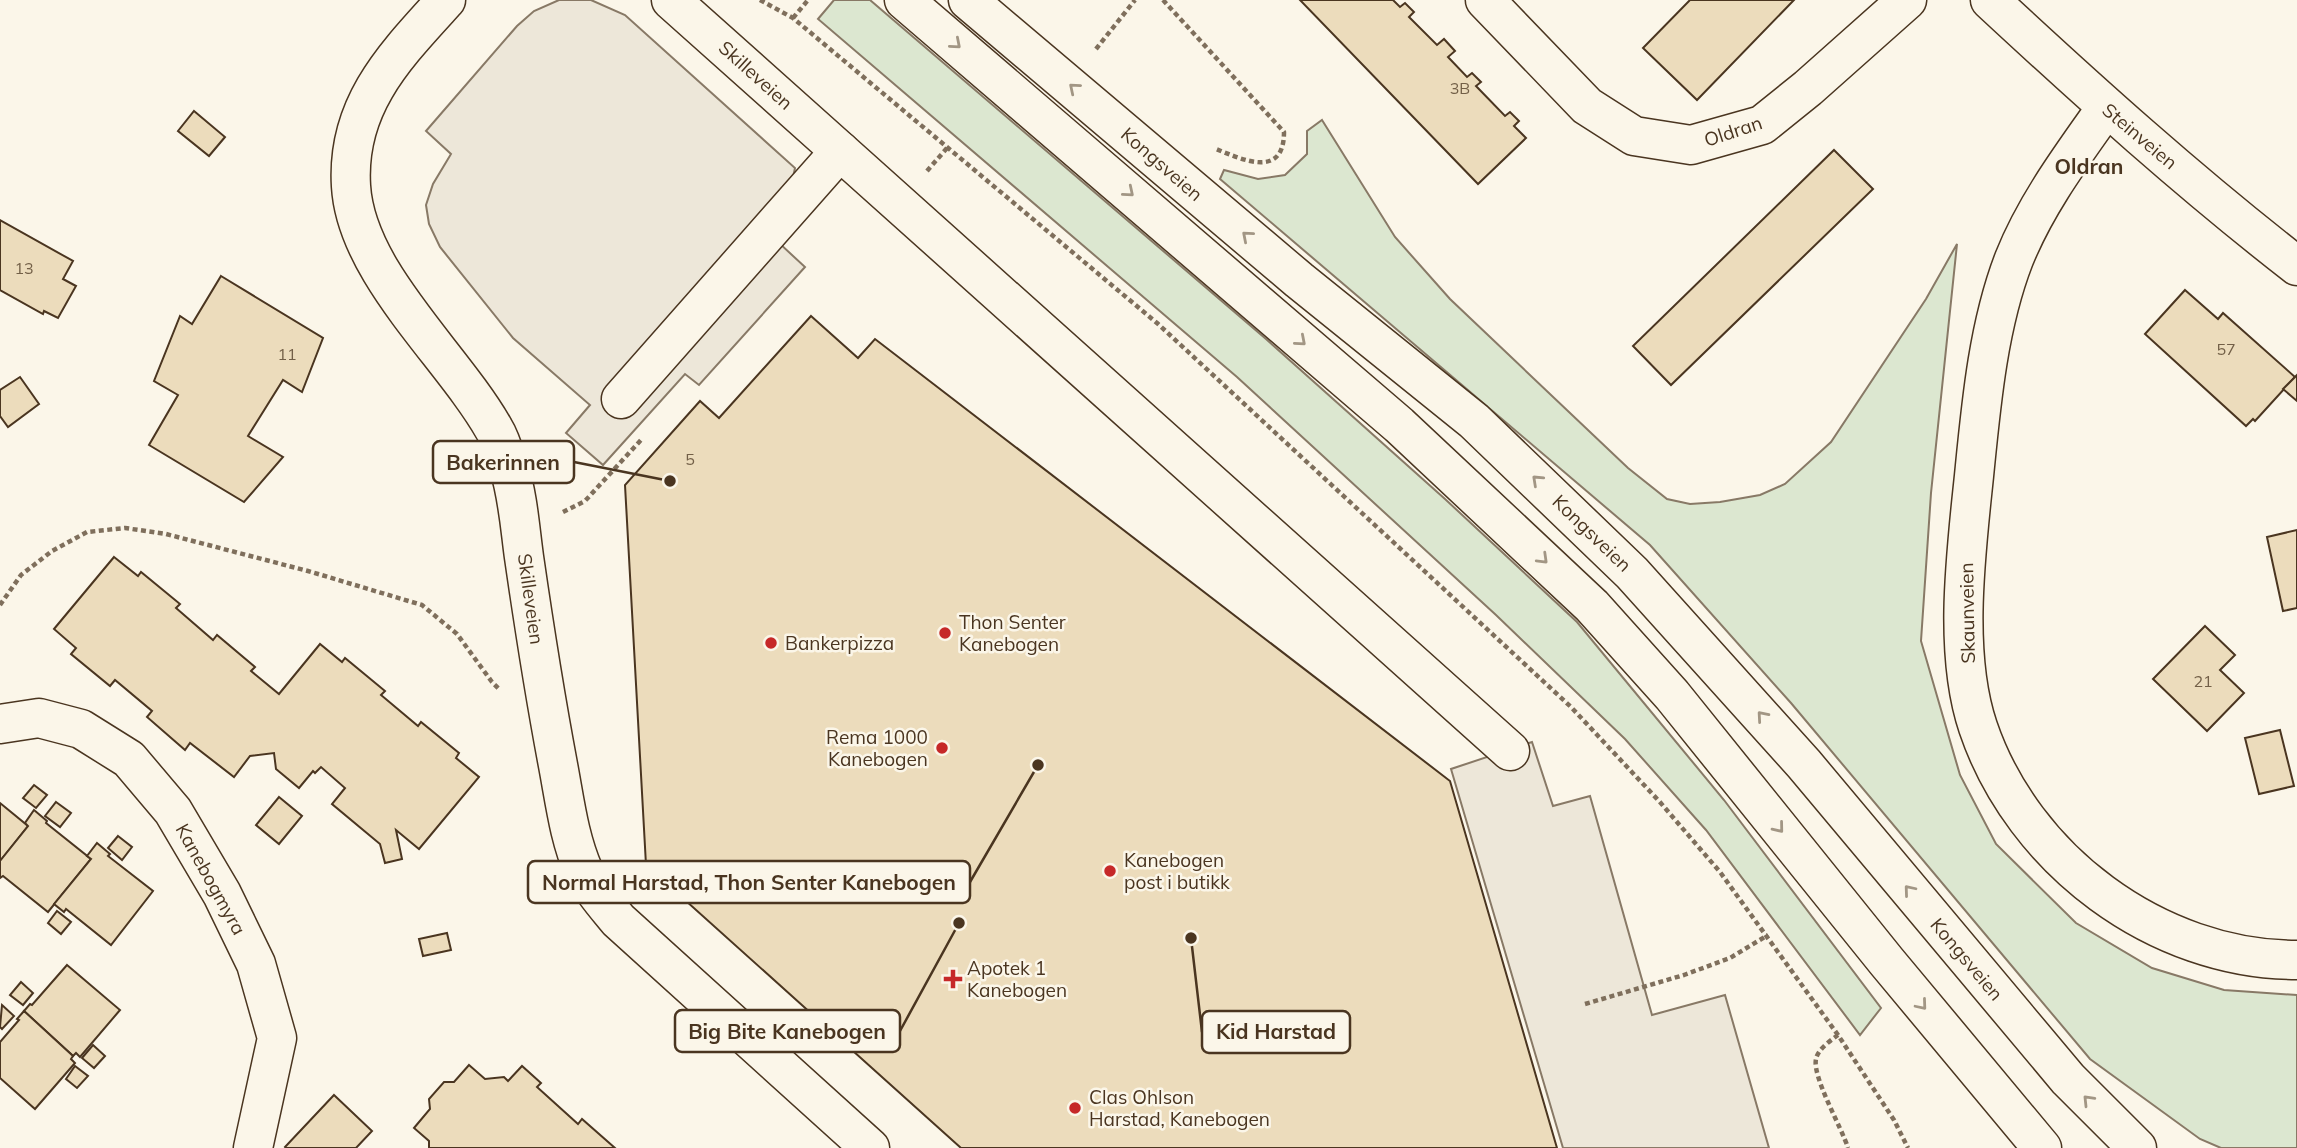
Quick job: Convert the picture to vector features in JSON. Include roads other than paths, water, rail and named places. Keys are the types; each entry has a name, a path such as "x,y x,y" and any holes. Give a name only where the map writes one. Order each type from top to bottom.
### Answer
{"main road":[{"name":"Skilleveien","path":"446,0 396,55 372,90 362,112 351,150 351,188 358,226 382,272 496,431 510,471 545,700 573,844 585,876 618,920 870,1148"},
{"name":"Skilleveien","path":"671,0 1510,751"},
{"path":"904,0 1398,425 1592,606 1672,695 1887,962 2042,1148"},
{"name":"Kongsveien","path":"968,0 1298,280 1474,421 1632,572 1804,764 2068,1079 2137,1148"},
{"name":"Oldran","path":"1485,0 1587,106 1634,136 1692,145 1762,125 1907,0"},
{"name":"Steinveien","path":"1990,0 2106,108 2297,266"},
{"name":"Skaunveien","path":"2106,108 2043,200 2014,260 1992,339 1981,407 1966,547 1965,634 1969,693 1979,728 1998,773 2025,816 2052,849 2092,887 2162,930 2198,945 2235,954 2297,960"},
{"path":"621,399 840,151"},
{"name":"Kanebogmyra","path":"0,724 39,718 81,729 129,759 173,811 222,894 256,964 277,1038 253,1148"}],"place":[{"name":"Bakerinnen","path":"670,481"},
{"name":"Thon Senter Kanebogen","path":"945,633"},
{"name":"Bankerpizza","path":"771,643"},
{"name":"Rema 1000 Kanebogen","path":"942,748"},
{"name":"Normal Harstad, Thon Senter Kanebogen","path":"1038,765"},
{"name":"Kanebogen post i butikk","path":"1110,871"},
{"name":"Big Bite Kanebogen","path":"959,923"},
{"name":"Kid Harstad","path":"1191,938"},
{"name":"Apotek 1 Kanebogen","path":"953,979"},
{"name":"Clas Ohlson Harstad, Kanebogen","path":"1075,1108"}],"district":[{"name":"Oldran","path":"2089,167"}]}
